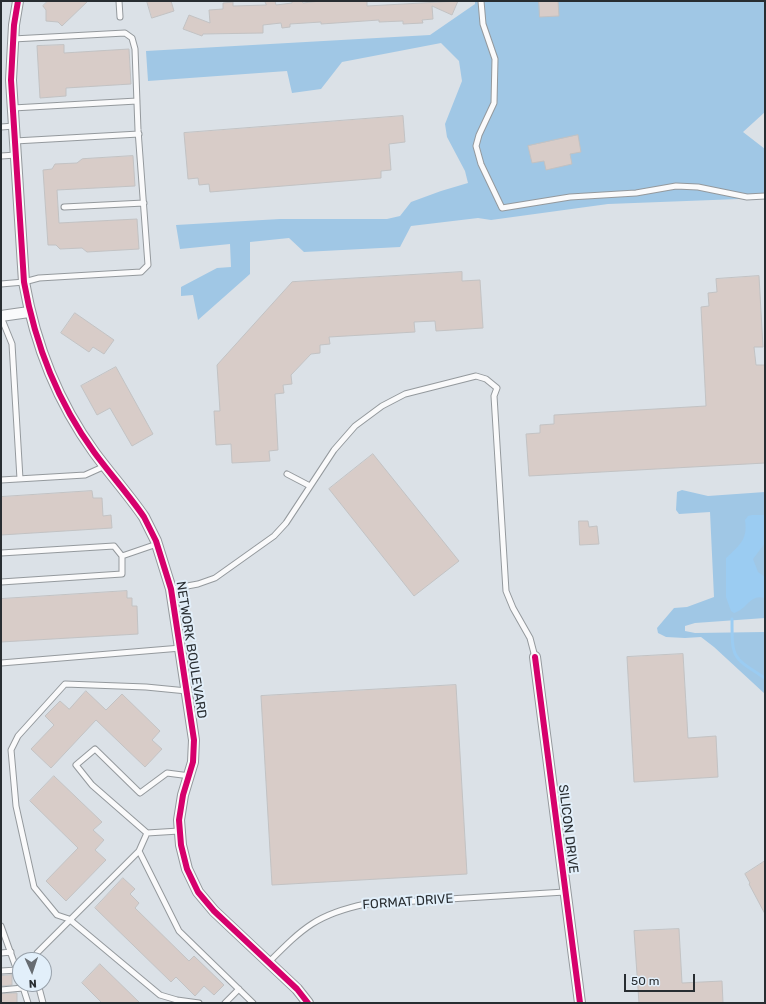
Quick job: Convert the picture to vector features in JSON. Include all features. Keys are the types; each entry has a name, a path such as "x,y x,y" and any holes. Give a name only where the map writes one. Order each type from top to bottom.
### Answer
{"street":[{"name":"NETWORK BOULEVARD","path":"18,1 13,39 11,80 24,282 29,312 49,375 75,424 150,528 157,544 171,589 194,740 193,762 181,807 179,830 183,857 198,892 214,911 297,989 308,1003"},
{"path":"1,316 29,312"},
{"name":"SILICON DRIVE","path":"535,657 580,1003"}],"lane":[{"path":"119,1 120,17"},
{"path":"481,1 483,24 495,59 494,103 479,135 476,146 480,164 502,208 570,197 636,193 676,186 698,187 748,197 765,196"},
{"path":"1,284 24,282 39,278 141,272 148,265 135,49 132,38 126,33 13,39"},
{"path":"13,108 137,102"},
{"path":"1,127 14,126"},
{"path":"15,141 139,134"},
{"path":"1,156 16,155"},
{"path":"64,207 144,203"},
{"path":"1,316 12,344 20,479"},
{"path":"171,589 198,584 215,578 274,536 286,523 334,450 355,426 382,406 405,394 476,376 486,379 497,388 494,396 506,591 513,608 530,638 535,657"},
{"path":"1,480 85,475 105,466"},
{"path":"287,474 310,486"},
{"path":"122,556 157,544"},
{"path":"1,553 114,546 122,556 122,574 1,582"},
{"path":"1,663 181,648"},
{"path":"187,691 146,687 65,684 18,736 11,750 16,806 34,887 57,915 69,919 160,995 177,1000 199,1003"},
{"path":"179,830 147,833 92,785 76,765 95,749 140,793 167,773 190,776"},
{"path":"39,952 69,919 139,851 147,833"},
{"path":"139,851 178,931 253,1003"},
{"name":"FORMAT DRIVE","path":"269,962 300,931 321,917 343,909 366,904 565,892"},
{"path":"1,924 12,955"},
{"path":"1,953 11,952"},
{"path":"1,971 12,970"},
{"path":"1,990 12,988"},
{"path":"225,1003 239,989"},
{"path":"24,992 28,1003"},
{"path":"40,992 43,1003"}],"shaded area":[{"path":"475,1 765,1 765,112 743,132 765,149 765,198 608,204 491,220 478,218 411,226 400,247 304,252 289,238 250,242 250,274 198,320 193,295 181,296 181,287 217,268 231,267 230,244 180,249 176,225 280,219 387,219 400,216 411,202 468,183 465,171 447,137 445,124 462,81 459,61 441,43 342,62 321,89 292,93 287,71 148,81 146,51 430,35 475,4"},
{"path":"682,490 708,496 765,492 765,618 695,623 685,626 685,631 695,633 765,632 765,694 701,637 666,637 658,633 657,628 674,608 687,607 714,597 710,512 679,514 676,510 677,492"},
{"path":"765,515 765,543 753,559 758,572 765,577 765,598 755,598 739,611 734,613 731,611 726,597 726,558 742,541 746,527 745,520 748,516"}],"building":[{"path":"48,1 88,1 62,26 58,22 46,21 46,10 43,6"},
{"path":"147,1 171,1 174,11 152,18"},
{"path":"265,1 275,1 276,5 292,3 292,1 302,1 303,3 320,1 367,1 367,6 458,1 452,15 432,6 433,19 422,20 423,23 403,24 403,21 379,22 379,20 321,24 321,22 290,24 290,27 282,28 281,23 263,25 263,33 203,34 202,36 183,29 189,15 210,23 209,10 223,9 223,3 233,2 233,6 266,5"},
{"path":"539,1 558,1 559,16 540,17"},
{"path":"64,45 64,53 129,49 131,84 66,88 66,96 40,98 37,46"},
{"path":"403,116 405,142 389,144 391,170 381,171 381,178 210,192 209,184 199,185 198,178 188,179 184,133"},
{"path":"578,135 581,152 570,154 572,164 546,170 544,161 532,163 528,146"},
{"path":"133,156 135,186 57,190 59,223 137,219 139,249 87,252 82,248 60,249 56,245 48,245 43,170 52,169 55,164 77,163 82,159"},
{"path":"462,272 462,281 480,280 483,328 436,331 435,321 414,322 415,332 329,337 330,344 320,345 320,353 311,354 291,375 292,384 283,385 284,393 275,394 278,450 269,451 270,461 232,463 231,444 216,445 214,411 220,411 217,365 292,282"},
{"path":"759,276 763,347 754,347 756,365 765,365 765,463 529,476 526,434 540,433 540,425 554,424 554,415 706,406 701,307 709,306 708,293 717,292 716,279"},
{"path":"75,313 114,340 104,354 93,347 89,352 61,333"},
{"path":"116,367 153,434 132,446 110,408 97,415 81,386"},
{"path":"373,454 459,561 414,596 329,489"},
{"path":"92,491 93,498 102,498 103,516 111,515 112,528 1,535 1,497"},
{"path":"579,521 588,521 589,527 597,526 599,544 580,545"},
{"path":"127,591 127,598 132,598 132,606 137,606 138,634 1,642 1,599"},
{"path":"683,654 688,738 716,736 718,777 634,782 627,657"},
{"path":"456,685 467,874 272,885 261,696"},
{"path":"86,691 106,710 122,694 160,731 152,740 162,749 145,767 96,720 51,768 31,749 54,725 45,716 60,701 69,709"},
{"path":"54,776 102,822 93,830 104,840 95,850 106,860 66,901 46,881 78,848 30,801"},
{"path":"765,861 765,914 745,874"},
{"path":"123,878 135,889 130,894 139,903 135,908 189,961 194,956 224,985 214,995 204,986 195,996 176,977 171,982 95,908"},
{"path":"679,929 682,983 722,981 723,1003 639,1003 634,931"},
{"path":"100,964 140,1003 102,1003 82,983"},
{"path":"12,975 12,985 1,986 1,976"},
{"path":"17,993 17,1003 1,1003 1,994"}],"waterway":[{"path":"732,619 733,642 736,656 746,666 765,678"}],"cycle path":[{"path":"18,1 14,25 11,80 24,282 34,328 58,392 69,413 94,452 144,517 156,541 171,589 194,740 193,762 183,795 179,820 181,845 187,869 198,892 214,911 297,989 308,1003"},
{"path":"535,657 580,1003"}]}
